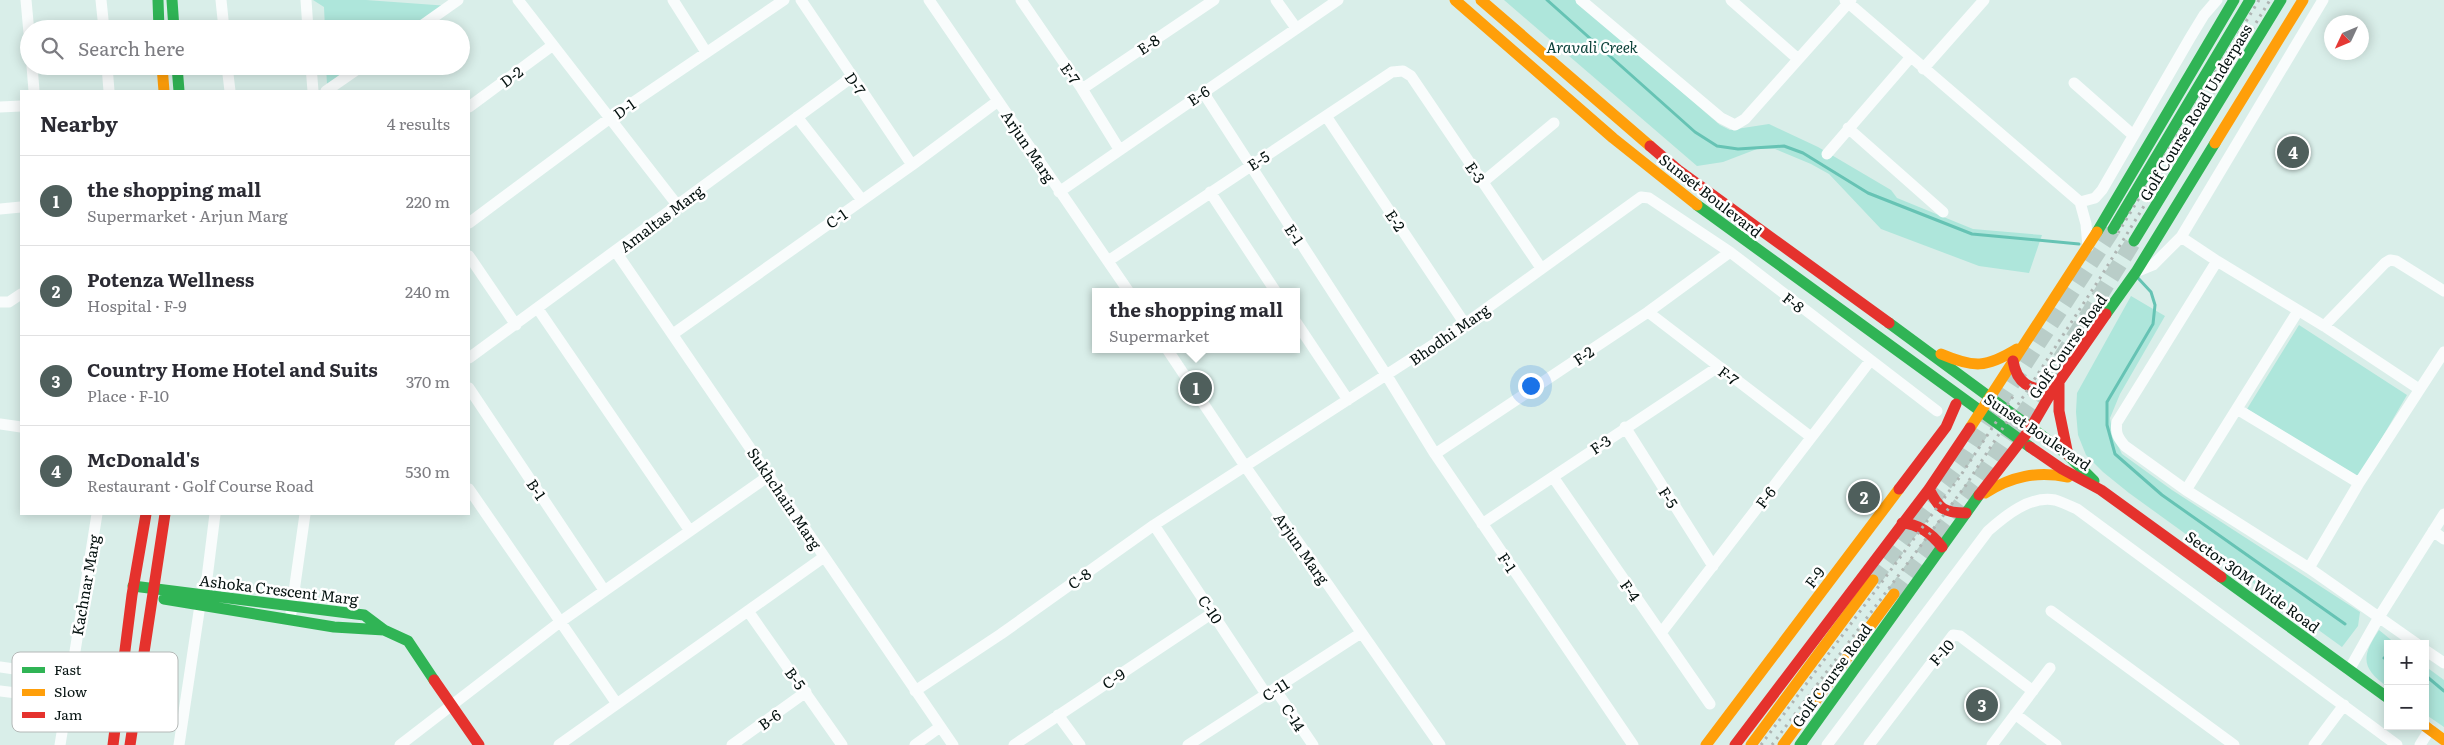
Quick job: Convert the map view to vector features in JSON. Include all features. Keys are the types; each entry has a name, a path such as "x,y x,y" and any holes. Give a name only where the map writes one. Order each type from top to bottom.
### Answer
{"main road":[{"path":"158,0 159,20"},
{"path":"172,0 173,20"},
{"name":"Sunset Boulevard","path":"1456,0 1667,181 1754,247 1950,390 1981,410 2021,441 2062,468 2101,490"},
{"name":"Sunset Boulevard","path":"1480,0 1678,170 1766,232 1913,343 2068,455 2084,469 2101,490"},
{"path":"1735,745 1928,489 1955,450 2088,248 2234,0"},
{"name":"Golf Course Road Underpass","path":"2113,229 2250,0"},
{"name":"Golf Course Road Underpass","path":"2134,241 2281,0"},
{"name":"Golf Course Road","path":"1800,745 1973,503 2021,441 2051,393 2136,272 2303,0"},
{"path":"163,75 164,90"},
{"path":"178,75 179,90"},
{"path":"1754,247 1766,232"},
{"path":"1913,343 1965,365 1981,366 1999,361 2027,342"},
{"path":"2013,360 2014,372 2019,381 2030,389 2051,393"},
{"path":"2058,384 2059,411 2068,455"},
{"path":"1950,390 1956,404 1959,422 1955,450"},
{"name":"F-9","path":"1706,745 1946,426 1956,404"},
{"path":"1973,503 2000,484 2024,474 2050,472 2075,479 2101,490"},
{"path":"1928,489 1936,503 1949,513 1966,513"},
{"name":"Sector 30M Wide Road","path":"2101,490 2384,695"},
{"path":"125,652 146,515"},
{"path":"145,652 165,515"},
{"path":"1902,523 1910,523 1938,540 1942,547"},
{"path":"1751,745 1873,580"},
{"name":"Ashoka Crescent Marg","path":"133,590 202,600 359,613 384,630 408,641 479,745"},
{"path":"1783,745 1894,594"},
{"path":"202,600 289,620 354,630 384,630"},
{"path":"2429,729 2444,740"},
{"path":"113,745 115,732"},
{"path":"130,745 132,732"}],"street":[{"path":"26,0 28,20"},
{"path":"101,0 103,20"},
{"path":"221,0 223,20"},
{"path":"306,0 307,20"},
{"path":"430,20 458,0"},
{"path":"518,0 678,206"},
{"path":"673,0 706,52"},
{"name":"D-1","path":"470,222 610,118 784,0"},
{"name":"D-7","path":"801,0 912,165"},
{"name":"Arjun Marg","path":"929,0 1126,288"},
{"name":"E-7","path":"1021,0 1082,88 1119,149"},
{"path":"1276,0 1296,28"},
{"name":"E-6","path":"1060,192 1119,149 1338,0"},
{"path":"1581,0 1595,4 1721,118 1735,125 1745,119 1848,1 1910,58 2080,202 2086,224 2088,248"},
{"path":"1731,0 1798,60"},
{"path":"1924,69 1984,0"},
{"path":"2080,202 2095,198 2102,190 2204,15 2218,0"},
{"path":"2136,272 2153,265 2181,237 2323,0"},
{"name":"E-8","path":"1082,88 1209,1"},
{"name":"D-2","path":"470,105 553,45"},
{"path":"1827,154 1910,58"},
{"name":"E-5","path":"1108,261 1392,72 1403,71 1412,76"},
{"path":"33,75 34,90"},
{"path":"108,75 109,90"},
{"path":"228,75 230,90"},
{"path":"312,75 313,90"},
{"path":"327,90 349,75"},
{"name":"E-3","path":"1412,76 1541,268"},
{"name":"Amaltas Marg","path":"470,357 852,77"},
{"path":"2074,83 2133,135"},
{"name":"E-1","path":"1203,92 1387,376"},
{"name":"C-1","path":"673,334 912,165 998,101"},
{"path":"0,107 20,106"},
{"name":"E-2","path":"1326,116 1466,324"},
{"path":"797,117 862,200"},
{"path":"1483,182 1554,123"},
{"path":"1848,128 1943,212"},
{"path":"1210,192 1273,288"},
{"name":"Bhodhi Marg","path":"1245,466 1466,324 1634,200 1641,197 1649,198"},
{"name":"F-8","path":"1649,198 1730,252 1937,411"},
{"path":"0,209 20,207"},
{"path":"2181,237 2324,326 2419,389"},
{"name":"Sukhchain Marg","path":"616,252 953,745"},
{"name":"F-2","path":"1435,454 1648,312 1730,252"},
{"path":"470,257 516,325"},
{"path":"2324,326 2390,260 2444,291"},
{"path":"2217,261 2117,422 2116,431 2118,439 2186,490 2309,568 2411,640"},
{"path":"0,302 10,302 20,295"},
{"path":"538,309 690,531"},
{"path":"2186,490 2298,311"},
{"name":"F-7","path":"1648,312 1811,437"},
{"path":"1300,328 1348,400"},
{"path":"2309,568 2360,483 2444,352"},
{"name":"Arjun Marg","path":"1170,353 1245,466 1440,745"},
{"name":"F-6","path":"1661,633 1870,361"},
{"name":"F-3","path":"1482,524 1718,367"},
{"name":"F-1","path":"1387,376 1435,454 1633,745"},
{"name":"B-1","path":"470,389 604,590"},
{"path":"2237,409 2360,483"},
{"path":"0,424 20,427"},
{"name":"F-5","path":"1624,428 1713,566"},
{"name":"C-8","path":"915,692 1001,634 1154,525 1245,466"},
{"path":"400,745 560,622 770,475"},
{"name":"F-4","path":"1552,477 1710,704"},
{"path":"470,491 617,704"},
{"path":"1827,745 1988,531 2001,519 2032,501 2054,500 2077,509 2397,745"},
{"path":"2349,670 2378,617 2444,514"},
{"name":"Kachnar Marg","path":"74,652 97,515"},
{"path":"179,745 215,515"},
{"path":"289,620 305,515"},
{"name":"C-10","path":"1154,525 1271,691"},
{"path":"2433,531 2444,539"},
{"path":"559,745 824,557"},
{"name":"B-5","path":"748,611 842,745"},
{"path":"2051,611 2234,745"},
{"name":"C-9","path":"1014,745 1214,612"},
{"name":"C-11","path":"1195,743 1361,633"},
{"name":"F-10","path":"1869,745 1953,635 1960,636 2033,691"},
{"path":"2429,653 2444,663"},
{"path":"1992,745 2050,668"},
{"path":"1854,669 1873,682"},
{"name":"C-14","path":"1271,691 1313,745"},
{"name":"B-6","path":"732,745 806,692"},
{"path":"2314,745 2344,705"},
{"path":"2015,714 2056,745"},
{"path":"1058,715 1080,745"},
{"path":"915,745 940,727"},
{"path":"2420,745 2427,730"},
{"name":"Kachnar Marg","path":"60,745 62,732"}],"green space":[{"path":"313,0 366,0 449,6 428,20 325,20 324,7"},
{"name":"Aravali Creek","path":"1504,0 1575,0 1720,125 1730,130 1769,124 1818,147 1891,190 1897,198 1973,229 2042,235 2029,273 1979,266 1881,229 1829,174 1811,164 1775,149 1757,149 1723,162 1697,166"},
{"path":"326,75 341,75 327,84"},
{"path":"2131,296 2165,316 2120,394 2110,418 2113,436 2122,454 2172,490 2360,612 2358,626 2342,647 2129,493 2086,455 2078,435 2077,393"},
{"path":"2299,325 2407,395 2359,477 2247,409"},
{"path":"2379,630 2391,640 2384,640 2384,684 2373,674 2367,662 2367,655 2373,639"},
{"path":"2429,669 2444,680 2444,727 2429,717"}],"waterway":[{"path":"1547,0 1695,132 1717,146 1738,149 1784,146 1803,153 1868,193 1972,234 2079,244"},
{"path":"2138,278 2151,292 2155,305 2153,324 2107,402 2107,425 2115,454 2162,495 2345,624"},
{"path":"2429,678 2444,691"}],"tunnel":[{"path":"1873,580 1962,460 2113,229"},
{"path":"1894,594 1978,481 2054,369 2134,241"}],"railway":[{"path":"2118,233 2259,0"},
{"path":"1772,745 1966,485 2100,278 2270,0"},
{"path":"1761,745 1959,478 2014,395"}],"traffic: fast":[{"path":"158,0 159,20"},
{"path":"172,0 173,20"},
{"path":"2097,232 2234,0"},
{"path":"2113,229 2250,0"},
{"path":"2134,241 2281,0"},
{"path":"178,75 179,90"},
{"path":"2106,314 2136,272 2215,143"},
{"path":"1697,205 2030,447"},
{"path":"1889,323 2068,455 2094,481"},
{"path":"1800,745 1979,495"},
{"path":"2221,577 2384,695"},
{"path":"133,586 364,615 384,630 408,641 434,680"},
{"path":"164,599 334,627 384,630"}],"traffic: slow":[{"path":"1455,0 1613,138 1697,205"},
{"path":"1481,0 1650,146"},
{"path":"2215,143 2303,0"},
{"path":"163,75 164,90"},
{"path":"1970,428 2097,232"},
{"path":"1941,354 1962,362 1980,364 1997,360 2017,349"},
{"path":"1985,493 2005,482 2025,476 2057,475 2068,477"},
{"path":"1706,745 1899,489"},
{"path":"1751,745 1873,580"},
{"path":"1783,745 1894,594"},
{"path":"2429,729 2444,740"}],"traffic: jam":[{"path":"1650,146 1678,170 1889,323"},
{"path":"1979,495 2030,429 2051,393 2106,314"},
{"path":"2013,361 2018,375 2025,384 2051,393"},
{"path":"2059,384 2059,411 2068,455"},
{"path":"1899,489 1946,427 1956,404"},
{"path":"1735,745 1929,489 1970,428"},
{"path":"2030,447 2062,469 2101,490 2221,577"},
{"path":"1929,489 1939,505 1947,511 1966,513"},
{"path":"125,652 132,595 146,515"},
{"path":"144,652 165,515"},
{"path":"1902,523 1914,525 1924,530 1942,547"},
{"path":"434,680 479,745"},
{"path":"113,745 115,732"},
{"path":"130,745 132,732"}],"place":[{"name":"McDonald's","path":"2293,152"},
{"name":"the shopping mall","path":"1196,388"},
{"name":"Potenza Wellness","path":"1864,497"},
{"name":"Country Home Hotel and Suits","path":"1982,705"}]}
